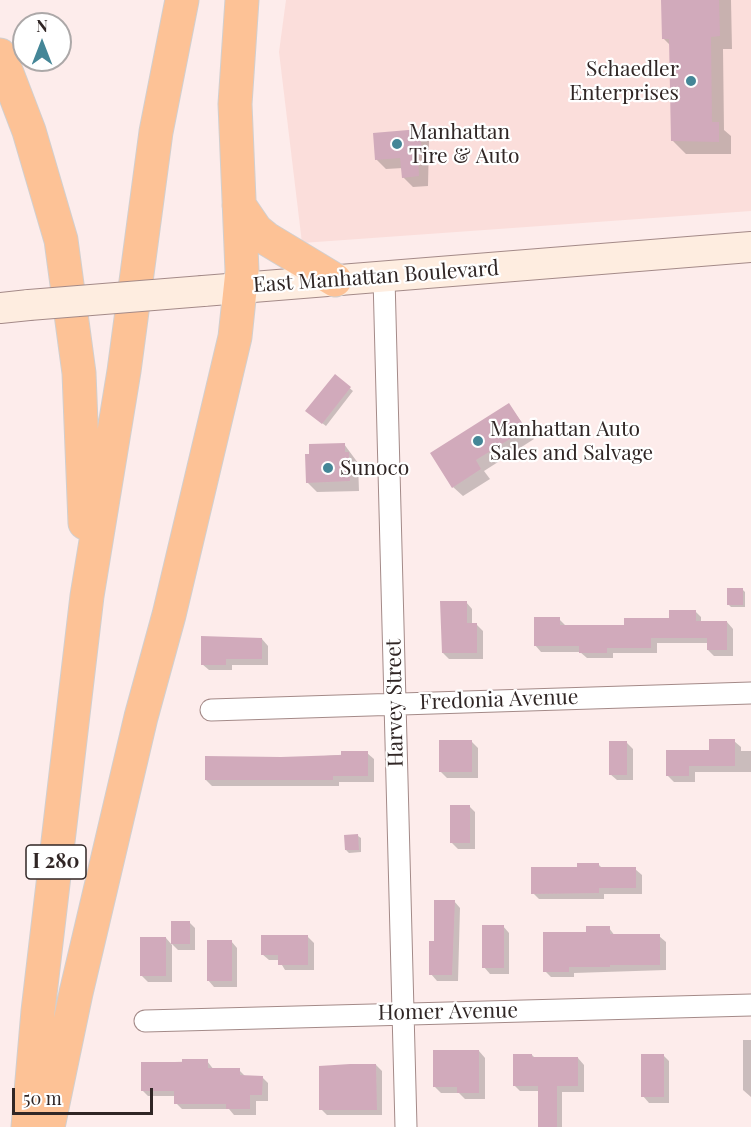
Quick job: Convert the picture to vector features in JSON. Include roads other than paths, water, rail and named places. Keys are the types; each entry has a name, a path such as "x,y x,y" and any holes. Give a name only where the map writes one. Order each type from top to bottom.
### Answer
{"highway":[{"path":"87,596 124,371 156,132 182,0"},
{"path":"48,1127 76,993 141,717 169,615 235,337 242,254 235,104 242,0"},
{"path":"0,56 48,189 62,240 70,288 79,373 87,596"},
{"path":"239,205 256,230 267,239 335,280"},
{"name":"I 280","path":"28,1127 38,1011 87,596"}],"street":[{"name":"East Manhattan Boulevard","path":"0,308 751,246"},
{"name":"Harvey Street","path":"384,278 406,1127"},
{"name":"Fredonia Avenue","path":"211,710 751,693"},
{"name":"Homer Avenue","path":"145,1021 751,1005"}],"place":[{"name":"Schaedler Enterprises","path":"691,81"},
{"name":"Manhattan Tire & Auto","path":"397,144"},
{"name":"Manhattan Auto Sales and Salvage","path":"478,441"},
{"name":"Sunoco","path":"328,468"}]}
